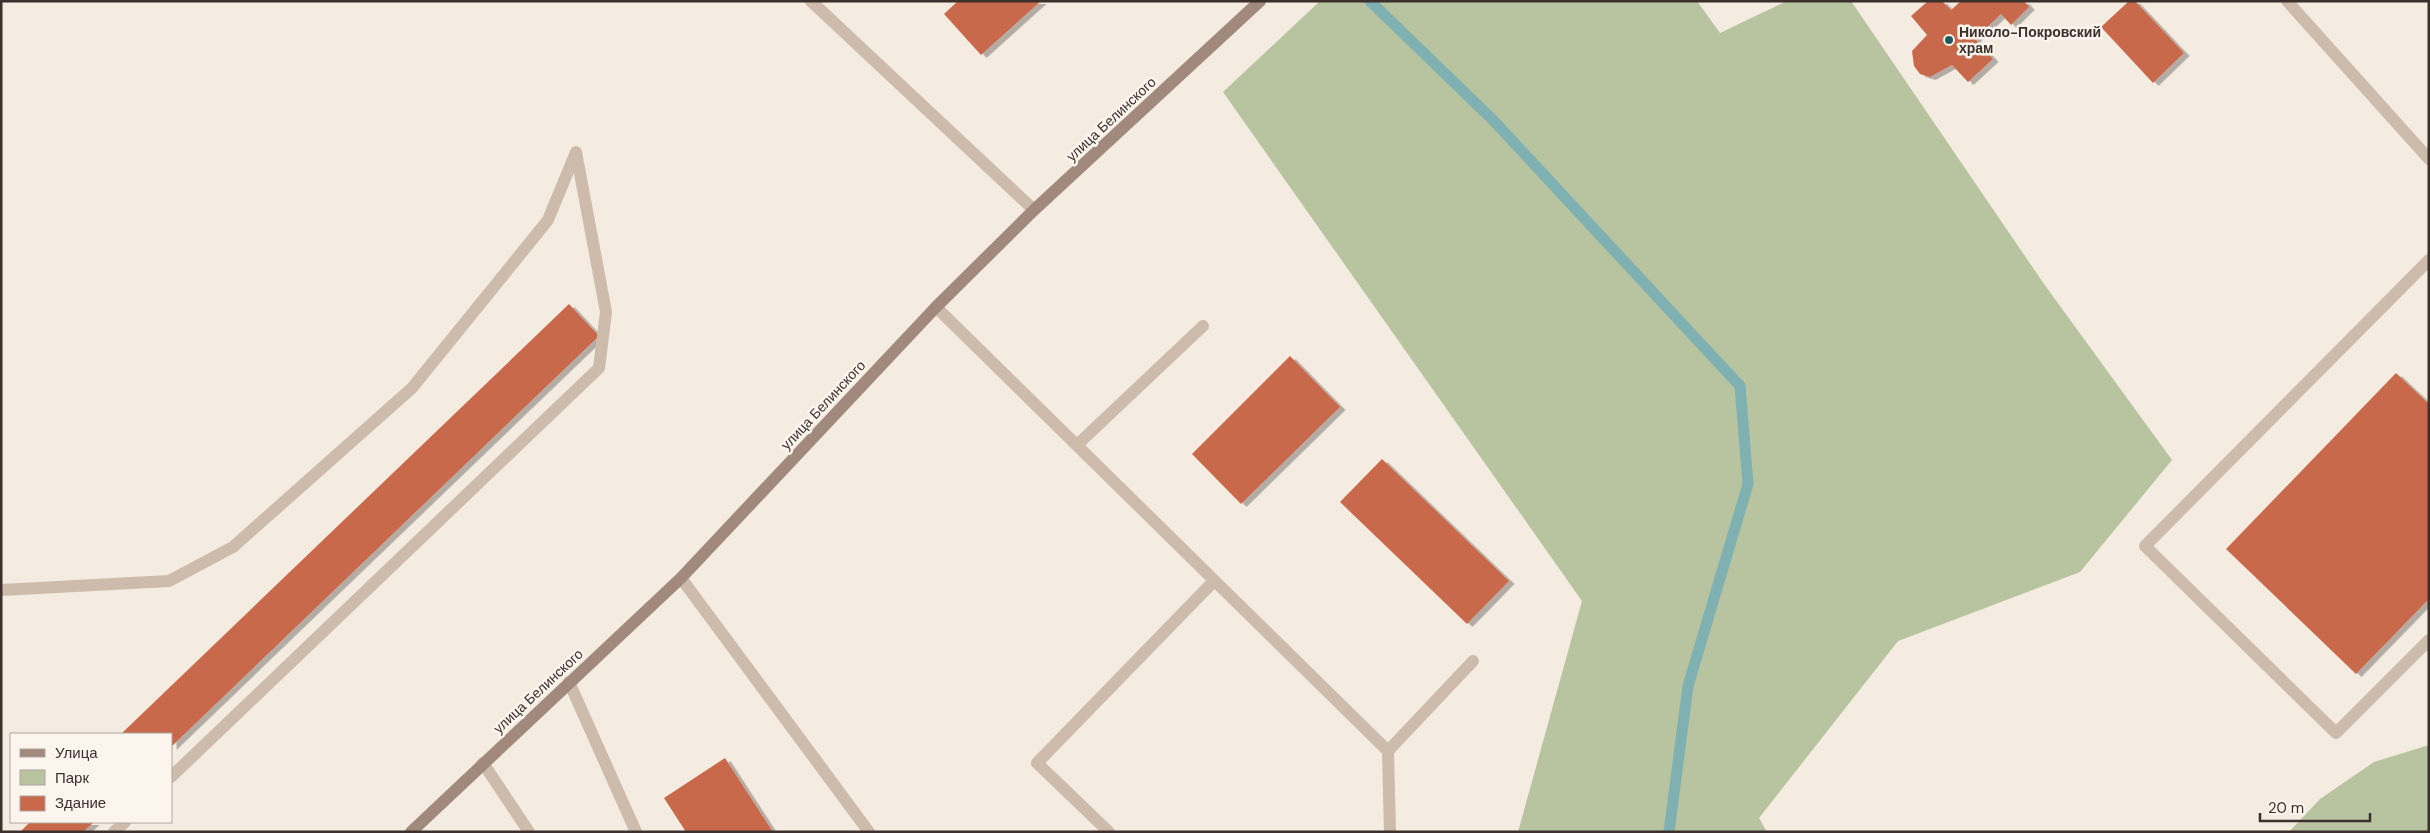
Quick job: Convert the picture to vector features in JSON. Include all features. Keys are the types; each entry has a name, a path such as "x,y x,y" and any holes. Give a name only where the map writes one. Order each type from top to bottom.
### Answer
{"street":[{"path":"811,1 1034,210"},
{"name":"улица Белинского","path":"411,832 681,578 936,307 1034,210 1260,1"},
{"path":"2287,1 2429,159"},
{"path":"1,590 169,581 233,547 412,388 548,220 576,152 606,312 599,368 172,776"},
{"path":"2429,260 2145,546 2336,733 2429,640"},
{"path":"936,307 1388,751 1390,832"},
{"path":"1077,444 1203,326"},
{"path":"681,578 869,832"},
{"path":"1109,832 1038,763 1214,581"},
{"path":"1388,751 1473,661"},
{"path":"569,682 636,832"},
{"path":"483,763 529,832"},
{"path":"114,832 124,823"}],"green space":[{"path":"1320,1 1697,1 1720,33 1787,1 1851,1 2044,284 2172,460 2080,572 1898,641 1759,818 1767,832 1518,832 1582,601 1223,92"},
{"path":"2429,745 2429,832 2289,832 2320,799 2374,762"}],"building":[{"path":"958,1 1041,1 981,55 944,14"},
{"name":"Николо-Покровский храм","path":"1928,1 1942,1 1951,10 1961,1 2024,1 2029,7 2011,25 2001,14 1975,39 1993,59 1968,82 1952,65 1930,77 1920,74 1914,66 1912,51 1927,35 1911,16"},
{"path":"2129,1 2135,1 2184,53 2153,83 2101,27"},
{"path":"569,304 599,336 172,746 172,733 122,733"},
{"path":"1290,356 1340,407 1241,504 1192,454"},
{"path":"2396,373 2429,404 2429,599 2356,674 2226,549"},
{"path":"1382,459 1509,581 1467,624 1340,502"},
{"path":"725,758 773,832 686,832 664,798"},
{"path":"29,823 93,823 83,832 20,832"}],"waterway":[{"path":"1370,1 1493,120 1740,386 1748,484 1688,686 1669,832"}],"place":[{"name":"Николо-Покровский храм","path":"1949,40"}]}
